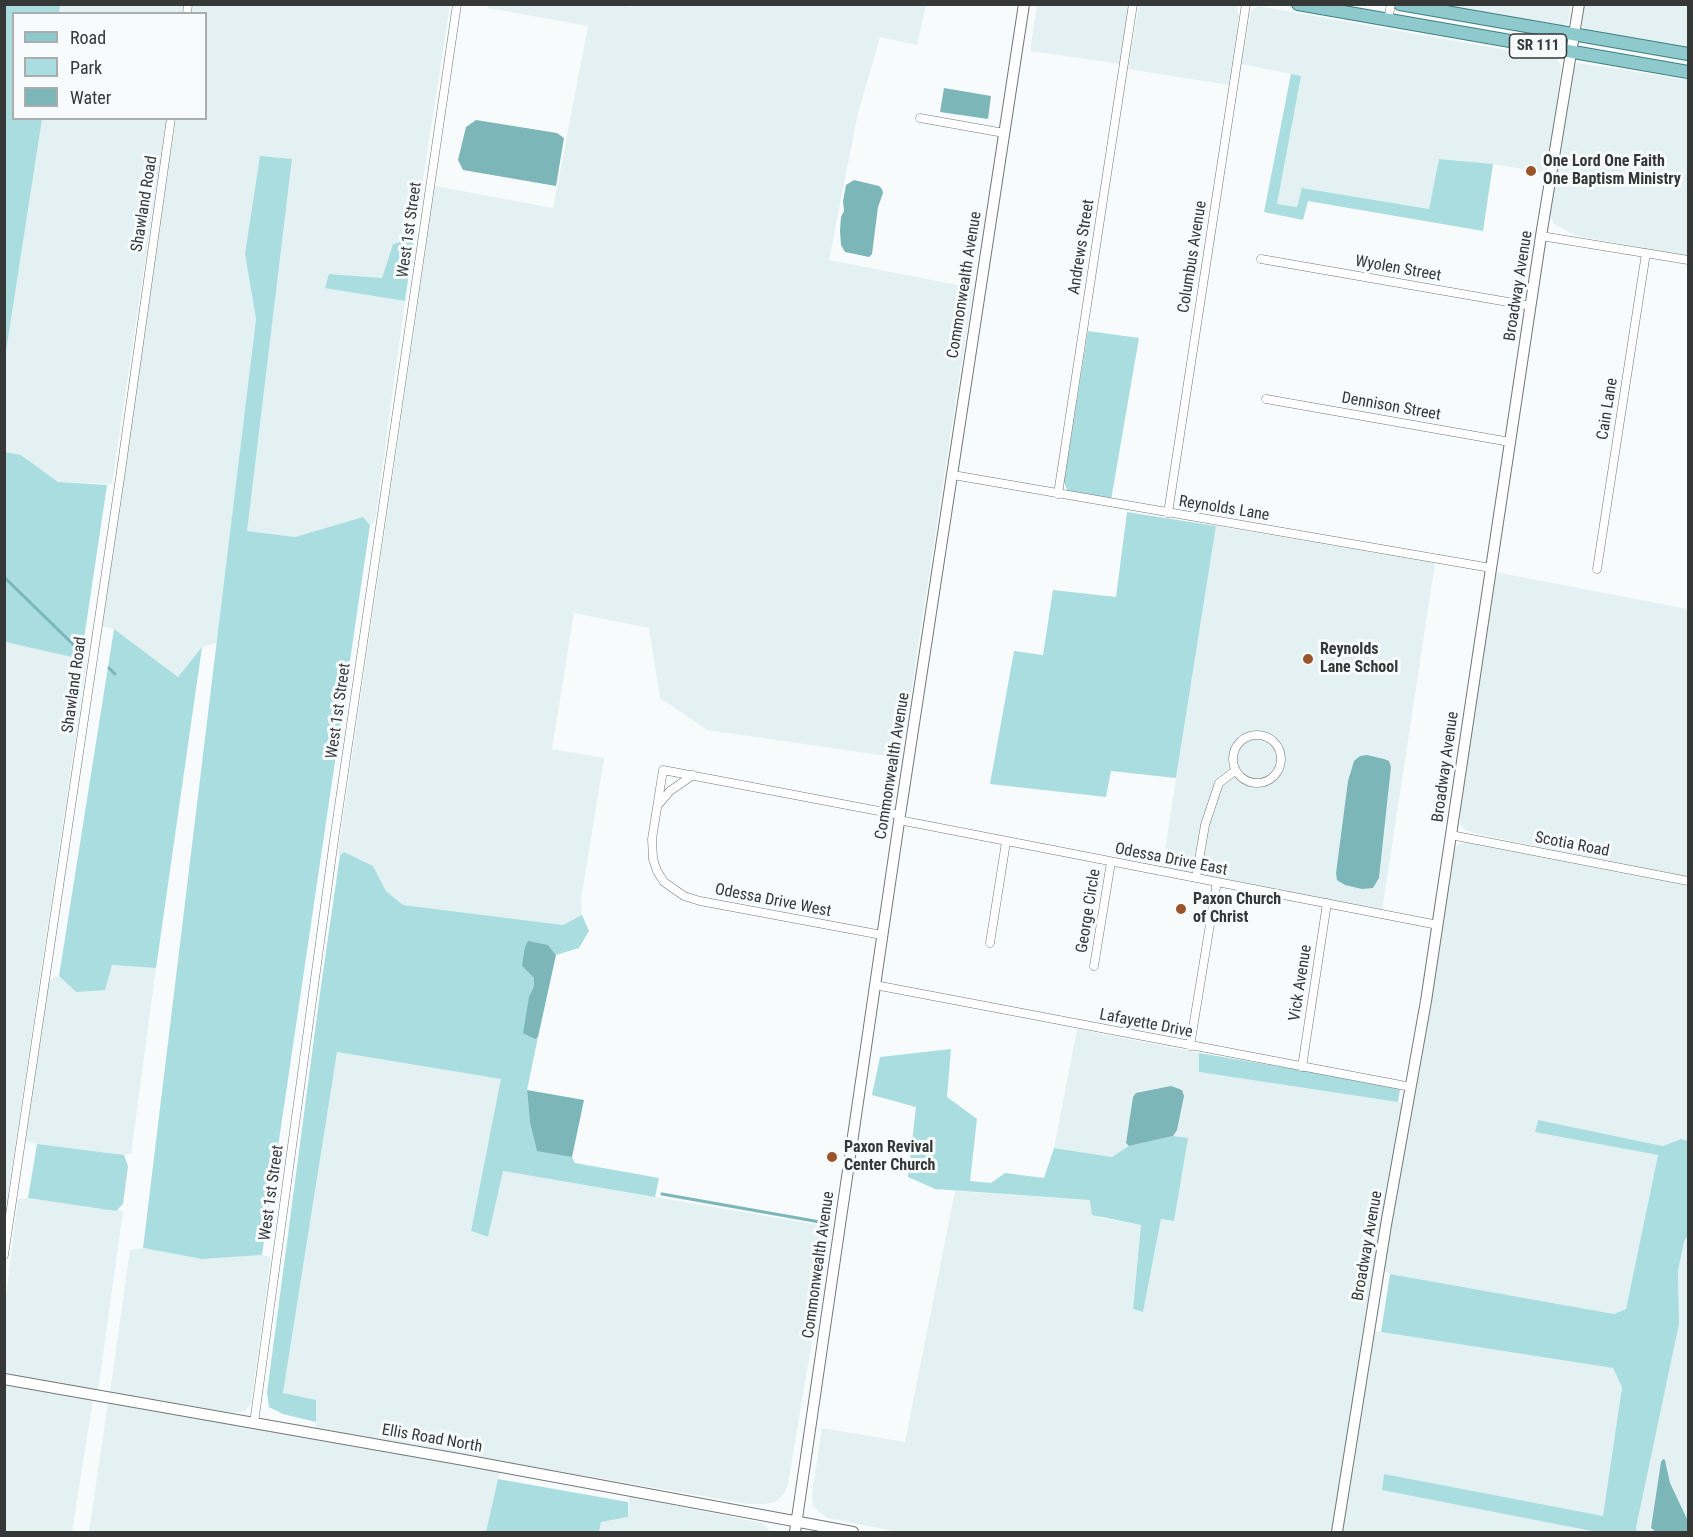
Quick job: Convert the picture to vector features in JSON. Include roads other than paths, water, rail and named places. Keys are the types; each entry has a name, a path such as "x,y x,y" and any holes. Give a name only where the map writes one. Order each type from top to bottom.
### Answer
{"main road":[{"name":"SR 111","path":"1298,4 1689,72"},
{"name":"SR 111","path":"1400,4 1689,54"}],"street":[{"name":"West 1st Street","path":"254,1423 334,840 457,4"},
{"name":"Commonwealth Avenue","path":"796,1527 882,935 1024,4"},
{"name":"Andrews Street","path":"1058,494 1133,4"},
{"name":"Columbus Avenue","path":"1168,513 1246,4"},
{"path":"1388,20 1391,4"},
{"name":"Broadway Avenue","path":"1337,1533 1386,1225 1412,1087 1438,925 1541,236 1579,4"},
{"path":"920,118 1004,133"},
{"name":"Shawland Road","path":"4,1255 120,478 171,120"},
{"path":"1541,236 1689,260"},
{"name":"Cain Lane","path":"1597,569 1646,253"},
{"name":"Wyolen Street","path":"1261,259 1531,306"},
{"name":"Dennison Street","path":"1266,399 1510,442"},
{"name":"Reynolds Lane","path":"953,476 1491,568"},
{"path":"1264,736 1277,745 1281,753 1280,768 1270,780 1263,783 1248,783 1235,771 1233,756 1235,748 1247,737 1264,736"},
{"name":"Odessa Drive East","path":"657,807 663,770 1006,842 1438,925"},
{"path":"1196,878 1205,825 1219,783 1235,771"},
{"path":"657,807 670,791 693,775"},
{"name":"Odessa Drive West","path":"657,807 652,839 653,859 664,882 678,893 700,901 882,935"},
{"name":"Scotia Road","path":"1451,834 1689,881"},
{"path":"990,943 1006,842"},
{"name":"George Circle","path":"1094,966 1111,862"},
{"path":"1190,1046 1217,882"},
{"name":"Vick Avenue","path":"1302,1067 1327,903"},
{"name":"Lafayette Drive","path":"875,986 1412,1087"},
{"name":"Ellis Road North","path":"4,1378 254,1423 796,1527 853,1533"}],"water":[{"path":"944,88 991,96 988,119 940,112"},
{"path":"476,120 557,133 564,138 556,186 463,170 458,160 466,127"},
{"path":"854,180 879,186 883,193 878,207 872,254 869,257 845,252 841,245 841,217 844,211 846,185"},
{"path":"1367,755 1389,761 1391,767 1379,878 1373,888 1362,889 1345,885 1337,880 1336,873 1348,781 1354,761 1360,756"},
{"path":"528,941 548,945 556,955 538,1037 535,1039 523,1033 529,997 534,986 534,978 522,966"},
{"path":"1171,1086 1182,1090 1184,1096 1177,1130 1173,1136 1129,1146 1126,1143 1133,1097 1136,1093"},
{"path":"527,1090 584,1100 572,1157 537,1151 530,1123"},
{"path":"1663,1459 1670,1483 1688,1521 1688,1532 1656,1532 1651,1528"}],"waterway":[{"path":"4,577 82,653"},
{"path":"109,668 115,674"},
{"path":"662,1194 820,1222"}],"place":[{"name":"One Lord One Faith One Baptism Ministry","path":"1531,171"},
{"name":"Reynolds Lane School","path":"1308,659"},
{"name":"Paxon Church of Christ","path":"1181,909"},
{"name":"Paxon Revival Center Church","path":"832,1157"}]}
